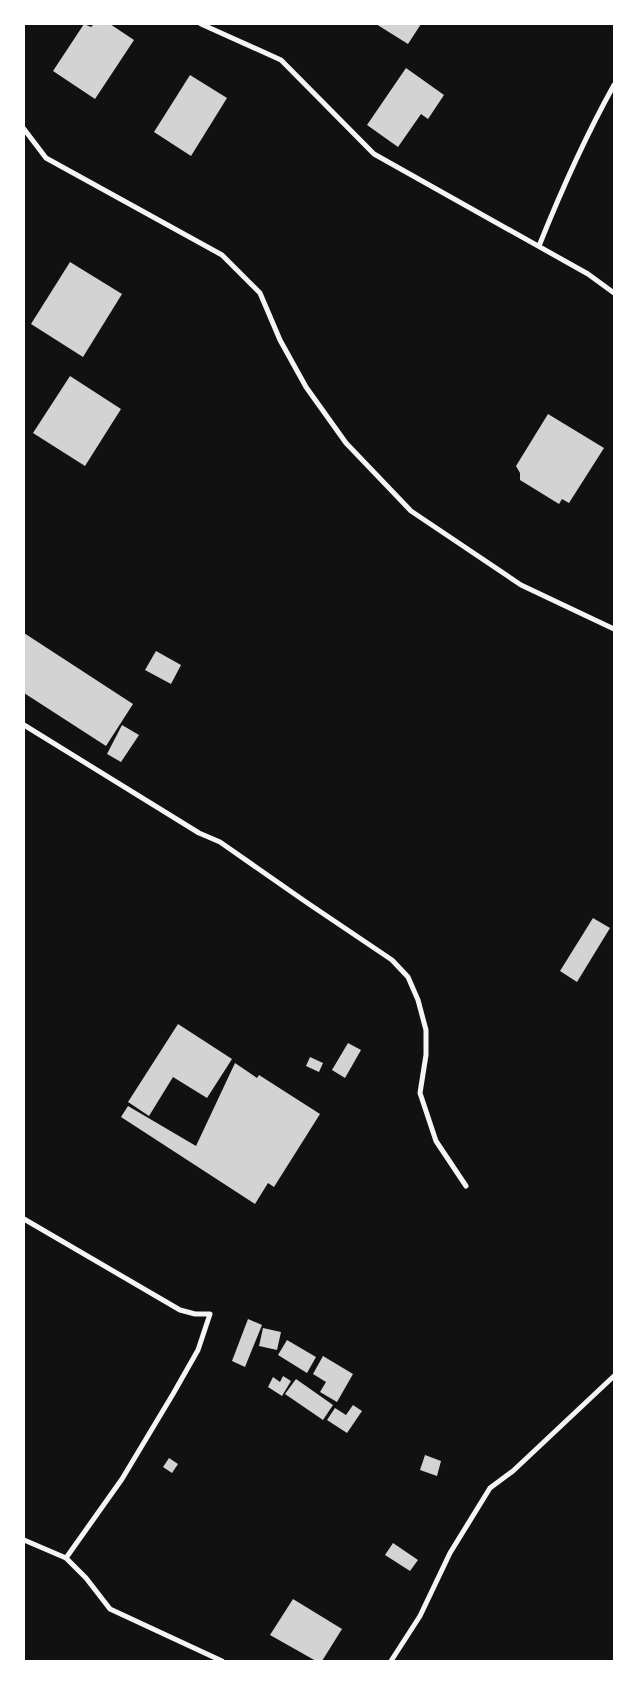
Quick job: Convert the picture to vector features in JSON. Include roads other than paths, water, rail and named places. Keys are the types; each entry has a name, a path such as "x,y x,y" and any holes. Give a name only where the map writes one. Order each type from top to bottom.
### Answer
{"street":[{"path":"201,24 281,60 374,154 588,274 614,293"},
{"path":"539,246 567,178 614,85"},
{"path":"24,129 46,158 222,255 260,292 280,340 306,387 346,443 411,511 521,585 614,629"},
{"path":"24,725 199,833 220,842 392,960 408,976 418,1000 426,1030 426,1055 420,1093 436,1141 466,1186"},
{"path":"24,1219 180,1310 195,1314 210,1314 198,1350 173,1394 122,1479 66,1558"},
{"path":"391,1661 420,1616 450,1553 490,1488 513,1471 614,1376"},
{"path":"24,1540 66,1558 86,1578 110,1609 222,1661"}]}
